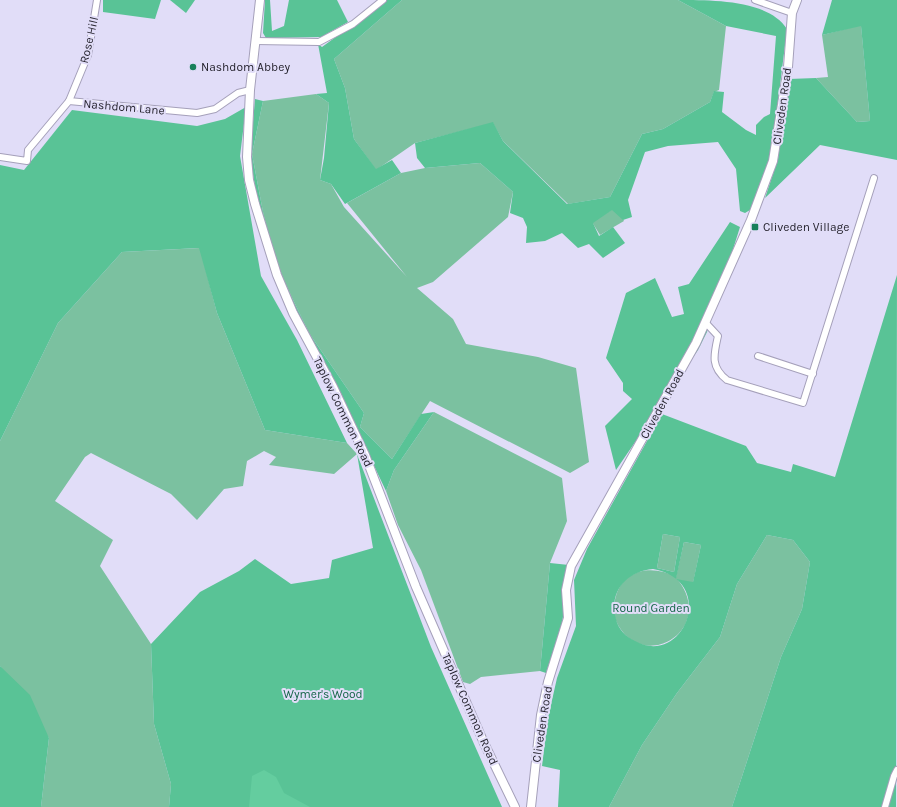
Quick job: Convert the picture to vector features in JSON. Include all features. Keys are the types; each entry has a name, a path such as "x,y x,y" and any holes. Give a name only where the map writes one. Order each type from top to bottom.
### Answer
{"street":[{"name":"Rose Hill","path":"69,101 88,55 97,0"},
{"name":"Taplow Common Road","path":"260,0 250,90 247,157 249,180 277,275 293,313 333,387 365,455 416,587 484,743 515,807"},
{"path":"256,41 319,42 353,24 383,0"},
{"path":"755,0 792,13"},
{"name":"Cliveden Road","path":"531,807 541,715 548,682 568,618 566,590 571,566 696,343 752,220 773,161 788,67 792,13 797,0"},
{"name":"Nashdom Lane","path":"0,157 27,161 28,150 69,101 197,113 215,109 238,93 250,90"},
{"path":"705,322 718,336 714,360 715,366 719,373 727,380 803,403 874,178"},
{"path":"758,356 813,374"},
{"path":"885,807 897,770"}],"green space":[{"path":"103,0 161,0 155,19 103,12"},
{"path":"170,0 195,0 186,13"},
{"path":"265,0 270,0 272,31 284,26 289,0 337,0 348,22 321,37 266,38 263,33"},
{"path":"387,0 402,0 334,59 345,88 354,139 376,169 392,160 401,173 345,204 331,184 320,180 324,158 329,103 316,94 327,93 318,44 322,47"},
{"path":"402,0 678,0 726,26 719,90 714,92 710,102 663,129 642,134 610,197 568,204 503,141 493,123 415,143 376,170 354,139 345,88 334,59"},
{"path":"678,0 707,0 754,7 779,19 787,29 771,158 750,210 745,213 740,211 736,169 718,142 668,146 645,152 628,200 632,217 623,220 612,210 593,223 599,236 613,227 625,243 603,258 589,244 578,248 562,233 545,241 526,243 527,227 523,218 510,213 513,192 480,163 425,168 417,158 415,143 493,122 503,141 567,204 610,197 642,134 663,129 710,102 714,91 724,92 722,112 746,130 756,135 756,125 764,117 770,114 776,36 726,26"},
{"path":"832,0 897,0 897,160 820,145 765,198 778,159 789,79 816,78 857,122 870,121 861,26 822,35"},
{"path":"861,25 870,121 857,122 816,78 828,77 822,35"},
{"path":"316,94 329,103 320,180 331,184 344,207 407,277 347,203 401,173 425,168 480,163 513,192 508,217 433,282 417,288 453,319 466,344 538,357 576,368 589,462 570,473 430,401 392,459 360,427 364,413 309,333 275,262 263,212 252,154 263,101"},
{"path":"255,99 263,101 252,154 263,212 275,262 309,333 364,413 360,427 392,459 421,414 434,412 394,470 386,491 330,373 290,302 275,266 256,192 250,157"},
{"path":"246,107 240,156 261,276 297,340 347,443 265,430 217,313 199,248 122,252 58,323 0,441 0,165 24,170 72,110 197,126 225,119"},
{"path":"616,207 624,221 600,235 592,222"},
{"path":"730,222 740,227 707,332 698,350 616,470 605,426 632,399 623,391 623,383 606,358 626,293 655,278 672,317 684,314 678,287 689,284"},
{"path":"200,248 217,313 265,430 347,443 357,454 334,474 269,465 276,457 264,451 247,461 243,486 224,489 197,520 171,494 91,453 85,457 55,501 113,540 100,566 151,644 154,724 171,784 169,807 41,807 49,738 0,666 0,441 58,323 122,252"},
{"path":"897,275 896,807 732,807 781,657 802,609 810,562 793,540 767,535 737,584 720,637 677,693 642,745 609,807 558,807 560,770 542,766 548,718 557,678 576,626 574,580 587,549 662,414 746,446 757,463 791,472 793,464 835,477","holes":["663,534 680,537 674,572 657,568","684,542 701,545 693,582 676,579","653,569 673,577 685,589 689,604 687,620 679,633 667,643 652,646 635,641 626,635 617,623 614,609 617,592 628,579 635,574"]},
{"path":"434,412 562,478 567,521 550,563 540,671 481,677 470,684 463,682 421,570 398,525 386,491 394,470"},
{"name":"Wymer's Wood","path":"357,454 431,647 502,807 169,807 171,784 154,724 151,644 200,592 239,571 255,559 291,584 329,578 332,560 373,548"},
{"path":"663,534 680,537 674,572 657,568"},
{"path":"767,535 793,540 810,562 802,609 781,657 732,807 609,807 642,745 677,693 720,637 737,584"},
{"name":"Round Garden","path":"684,542 701,545 693,583 678,580 687,598 688,614 683,628 672,639 659,645 644,645 630,639 616,622 614,614 615,599 620,587 633,575 649,570 667,573 676,577"},
{"path":"550,563 569,565 562,625 546,673 540,671"},
{"path":"0,666 30,695 49,738 41,807 0,807"}],"shaded area":[{"path":"264,770 276,777 284,793 310,807 249,807 252,776"}],"place":[{"name":"Nashdom Abbey","path":"193,67"},
{"name":"Cliveden Village","path":"755,227"}]}
